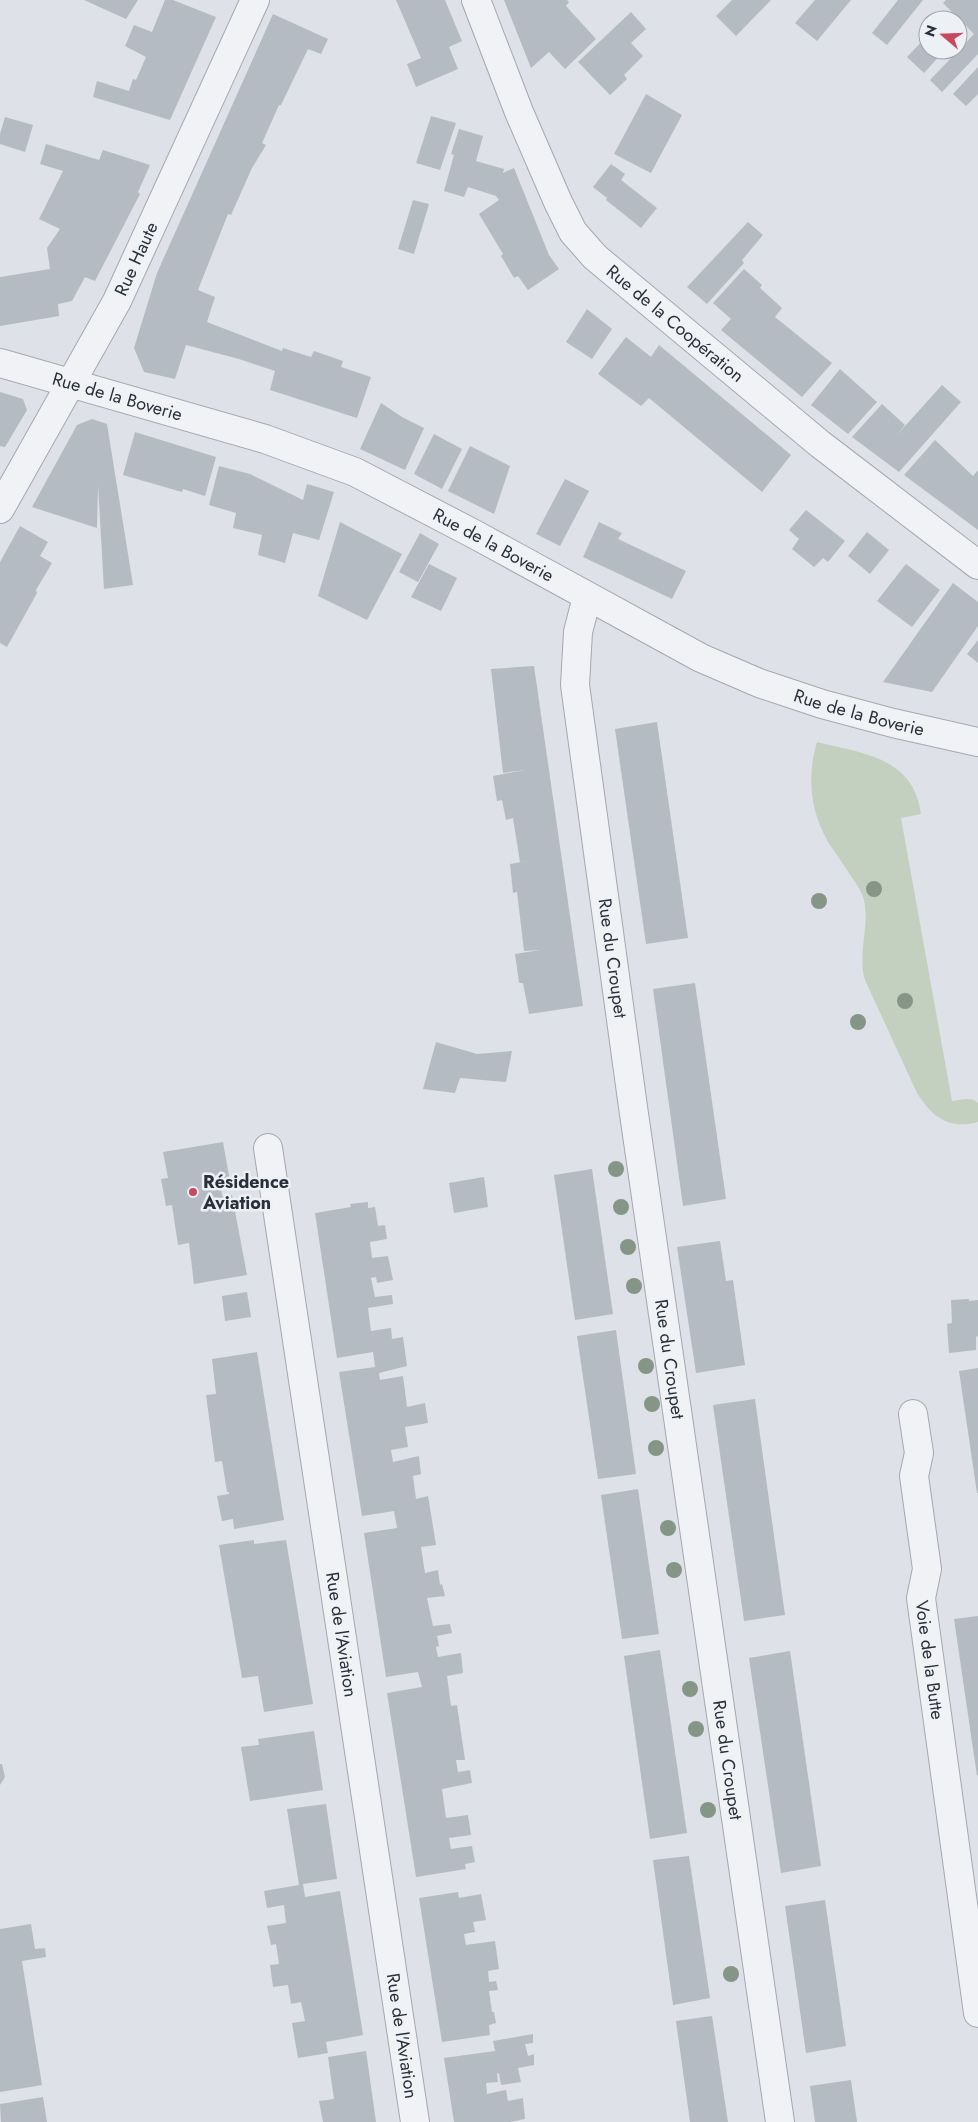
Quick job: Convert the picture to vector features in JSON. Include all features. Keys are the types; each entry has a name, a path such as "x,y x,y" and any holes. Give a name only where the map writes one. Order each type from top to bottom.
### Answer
{"street":[{"name":"Rue Haute","path":"0,509 117,301 255,0"},
{"name":"Rue de la Coopération","path":"476,0 519,112 558,202 573,232 595,257 820,444 978,565"},
{"name":"Rue de la Boverie","path":"0,363 71,385 265,439 355,472 474,534 701,658 759,683 822,704 893,723 978,742"},
{"name":"Rue du Croupet","path":"588,597 578,632 575,685 780,2122"},
{"name":"Rue de l'Aviation","path":"268,1148 415,2122"},
{"name":"Voie de la Butte","path":"913,1414 919,1453 914,1476 927,1569 921,1598 978,2014"},
{"path":"955,1848 978,1869"}],"green space":[{"path":"817,742 851,750 883,761 897,769 908,780 916,795 921,814 901,818 952,1101 969,1099 978,1103 978,1122 968,1124 950,1123 942,1120 929,1109 917,1093 865,980 862,961 866,920 863,896 826,838 813,803 811,779"}],"building":[{"path":"84,0 138,0 126,19"},
{"path":"165,0 173,0 216,17 170,120 93,97 97,81 129,91 133,79 136,80 146,57 125,46 134,25 152,32"},
{"path":"396,0 445,0 462,41 449,47 458,69 416,87 407,64 421,58"},
{"path":"504,0 567,0 569,2 566,6 596,39 565,69 549,52 531,68"},
{"path":"732,0 771,0 736,36 716,16"},
{"path":"815,0 851,0 817,41 795,23"},
{"path":"898,0 923,0 887,45 872,33"},
{"path":"946,0 978,0 978,54 942,92 930,80 949,60 968,60 968,40 974,34 968,28 968,10 950,10 943,3"},
{"path":"631,12 646,29 631,43 643,56 624,75 627,79 610,95 578,62"},
{"path":"273,14 328,39 321,54 308,49 262,143 266,145 252,168 231,215 228,214 198,290 215,297 207,322 282,351 283,348 311,357 314,351 343,361 341,367 371,377 357,418 270,390 275,371 239,359 186,345 175,379 144,372 134,348 157,273"},
{"path":"918,45 918,60 936,60 924,73 907,57"},
{"path":"978,67 978,94 966,106 953,94"},
{"path":"646,94 682,115 651,173 614,154"},
{"path":"431,116 456,123 440,170 416,163"},
{"path":"5,117 33,125 25,152 0,144 0,134"},
{"path":"459,129 483,136 476,161 504,169 503,173 514,168 549,255 559,269 528,290 518,276 514,278 501,256 503,254 479,214 499,200 496,196 468,187 464,197 444,191 454,155 451,154"},
{"path":"46,144 99,160 103,150 150,165 138,192 140,194 95,281 85,277 72,301 58,304 59,316 0,326 0,277 50,269 47,248 60,229 39,219 63,171 40,164"},
{"path":"611,164 625,174 621,180 657,208 641,228 593,187"},
{"path":"413,200 429,204 414,254 398,249"},
{"path":"748,222 763,235 742,260 744,263 707,304 687,287"},
{"path":"744,269 762,285 760,288 782,308 775,317 832,363 802,397 721,330 731,319 713,303"},
{"path":"587,309 612,329 592,359 566,342"},
{"path":"626,337 651,357 659,345 791,455 762,492 649,398 641,406 598,374"},
{"path":"840,369 877,402 848,434 811,405"},
{"path":"942,385 961,402 899,472 852,437 882,404 905,425 897,435"},
{"path":"0,392 23,399 27,410 5,447 0,446"},
{"path":"381,403 402,417 424,428 405,470 360,449"},
{"path":"92,419 107,424 133,585 104,589 98,485 97,528 32,507 77,425"},
{"path":"135,432 216,457 205,496 183,489 182,492 123,475"},
{"path":"434,434 462,449 442,489 414,474"},
{"path":"935,440 973,476 978,470 978,530 904,475"},
{"path":"470,446 510,466 494,514 448,491"},
{"path":"219,466 250,474 303,500 307,484 334,492 319,540 293,533 285,563 258,555 262,535 233,528 236,513 209,505"},
{"path":"565,479 589,491 560,546 536,534"},
{"path":"806,510 845,541 828,562 823,558 814,567 792,549 799,539 789,530"},
{"path":"340,522 402,554 367,620 318,596"},
{"path":"599,522 622,533 618,539 686,571 672,599 583,557"},
{"path":"20,526 48,542 40,556 52,563 7,647 0,643 0,562"},
{"path":"867,532 889,550 870,574 848,556"},
{"path":"420,533 439,544 418,582 399,572"},
{"path":"429,564 457,578 441,611 411,597"},
{"path":"906,564 940,590 912,627 877,601"},
{"path":"953,583 978,602 978,626 932,692 883,682"},
{"path":"978,640 978,663 967,654"},
{"path":"534,666 583,1006 529,1014 523,983 519,983 515,954 540,950 524,951 517,892 513,893 510,864 532,860 520,862 513,818 506,820 502,800 497,801 493,776 525,770 503,773 491,669"},
{"path":"657,722 688,938 646,944 615,729"},
{"path":"695,983 726,1199 683,1206 653,989"},
{"path":"436,1042 477,1054 512,1051 506,1082 460,1078 455,1093 423,1089"},
{"name":"Résidence Aviation","path":"223,1142 231,1187 221,1189 222,1196 232,1195 247,1275 194,1284 189,1243 178,1245 172,1205 166,1206 161,1179 168,1178 163,1152"},
{"path":"592,1169 613,1314 575,1320 554,1175"},
{"path":"484,1177 488,1207 454,1213 449,1183"},
{"path":"368,1202 368,1208 375,1207 378,1226 385,1225 387,1239 370,1242 372,1258 388,1256 393,1280 377,1283 376,1277 371,1278 375,1297 392,1295 393,1304 368,1308 371,1331 391,1328 392,1339 403,1337 407,1366 379,1373 380,1380 403,1376 407,1407 425,1403 428,1423 405,1427 408,1447 391,1450 393,1462 419,1456 421,1474 413,1476 416,1499 428,1496 436,1545 421,1547 425,1573 438,1570 440,1585 442,1584 445,1596 427,1598 433,1626 450,1624 452,1633 437,1636 439,1646 436,1647 438,1657 461,1653 463,1673 447,1676 451,1706 457,1705 465,1760 456,1760 458,1772 470,1770 472,1783 442,1789 446,1818 468,1815 471,1835 449,1838 451,1849 472,1846 475,1862 465,1864 466,1869 416,1877 387,1693 422,1687 418,1672 386,1677 364,1533 397,1528 394,1511 362,1516 339,1372 375,1367 373,1352 337,1358 315,1213 351,1207 350,1204"},
{"path":"720,1241 726,1281 733,1280 745,1365 696,1373 677,1247"},
{"path":"247,1292 251,1317 225,1321 222,1296"},
{"path":"969,1299 969,1301 978,1300 976,1350 949,1353 947,1324 952,1323 951,1300"},
{"path":"616,1330 636,1474 598,1479 577,1336"},
{"path":"257,1352 284,1520 234,1529 233,1519 222,1521 217,1496 229,1494 229,1492 227,1492 222,1461 215,1462 206,1395 216,1394 212,1359"},
{"path":"978,1368 978,1493 977,1493 959,1371"},
{"path":"755,1399 785,1615 744,1621 713,1405"},
{"path":"638,1489 659,1634 622,1639 601,1495"},
{"path":"254,1540 254,1544 286,1540 313,1704 264,1712 258,1676 242,1678 219,1545"},
{"path":"978,1616 978,1775 977,1776 954,1619"},
{"path":"660,1650 687,1833 650,1839 624,1656"},
{"path":"790,1651 821,1866 781,1873 749,1658"},
{"path":"314,1731 323,1790 250,1801 241,1747 259,1745 258,1739"},
{"path":"0,1764 2,1764 5,1777 0,1785"},
{"path":"326,1804 337,1879 303,1884 305,1897 340,1891 363,2035 326,2042 328,2053 298,2058 292,2023 305,2021 301,2002 291,2004 288,1985 273,1987 270,1965 279,1964 276,1944 271,1945 267,1926 286,1923 284,1905 267,1908 264,1891 299,1885 287,1809"},
{"path":"689,1856 710,1998 673,2005 653,1860"},
{"path":"458,1892 459,1898 481,1894 486,1920 473,1922 475,1932 464,1934 466,1945 495,1941 499,1969 488,1971 489,1982 496,1981 498,1990 489,1991 492,2012 494,2012 496,2023 489,2025 490,2035 442,2042 419,1898"},
{"path":"825,1900 846,2046 806,2053 785,1906"},
{"path":"31,1924 35,1949 45,1948 46,1957 22,1961 42,2085 0,2092 0,1929"},
{"path":"712,2016 728,2122 690,2122 676,2021"},
{"path":"533,2034 533,2043 525,2044 528,2056 534,2054 534,2065 518,2068 521,2082 501,2085 499,2073 497,2074 498,2082 486,2083 487,2094 506,2090 508,2101 523,2098 525,2119 510,2122 454,2122 444,2058 495,2051 493,2041"},
{"path":"366,2051 376,2122 323,2122 319,2101 334,2099 328,2057"},
{"path":"851,2080 857,2122 815,2122 810,2086"},
{"path":"43,2097 47,2122 1,2122 0,2104"}],"place":[{"name":"Résidence Aviation","path":"193,1192"}]}
